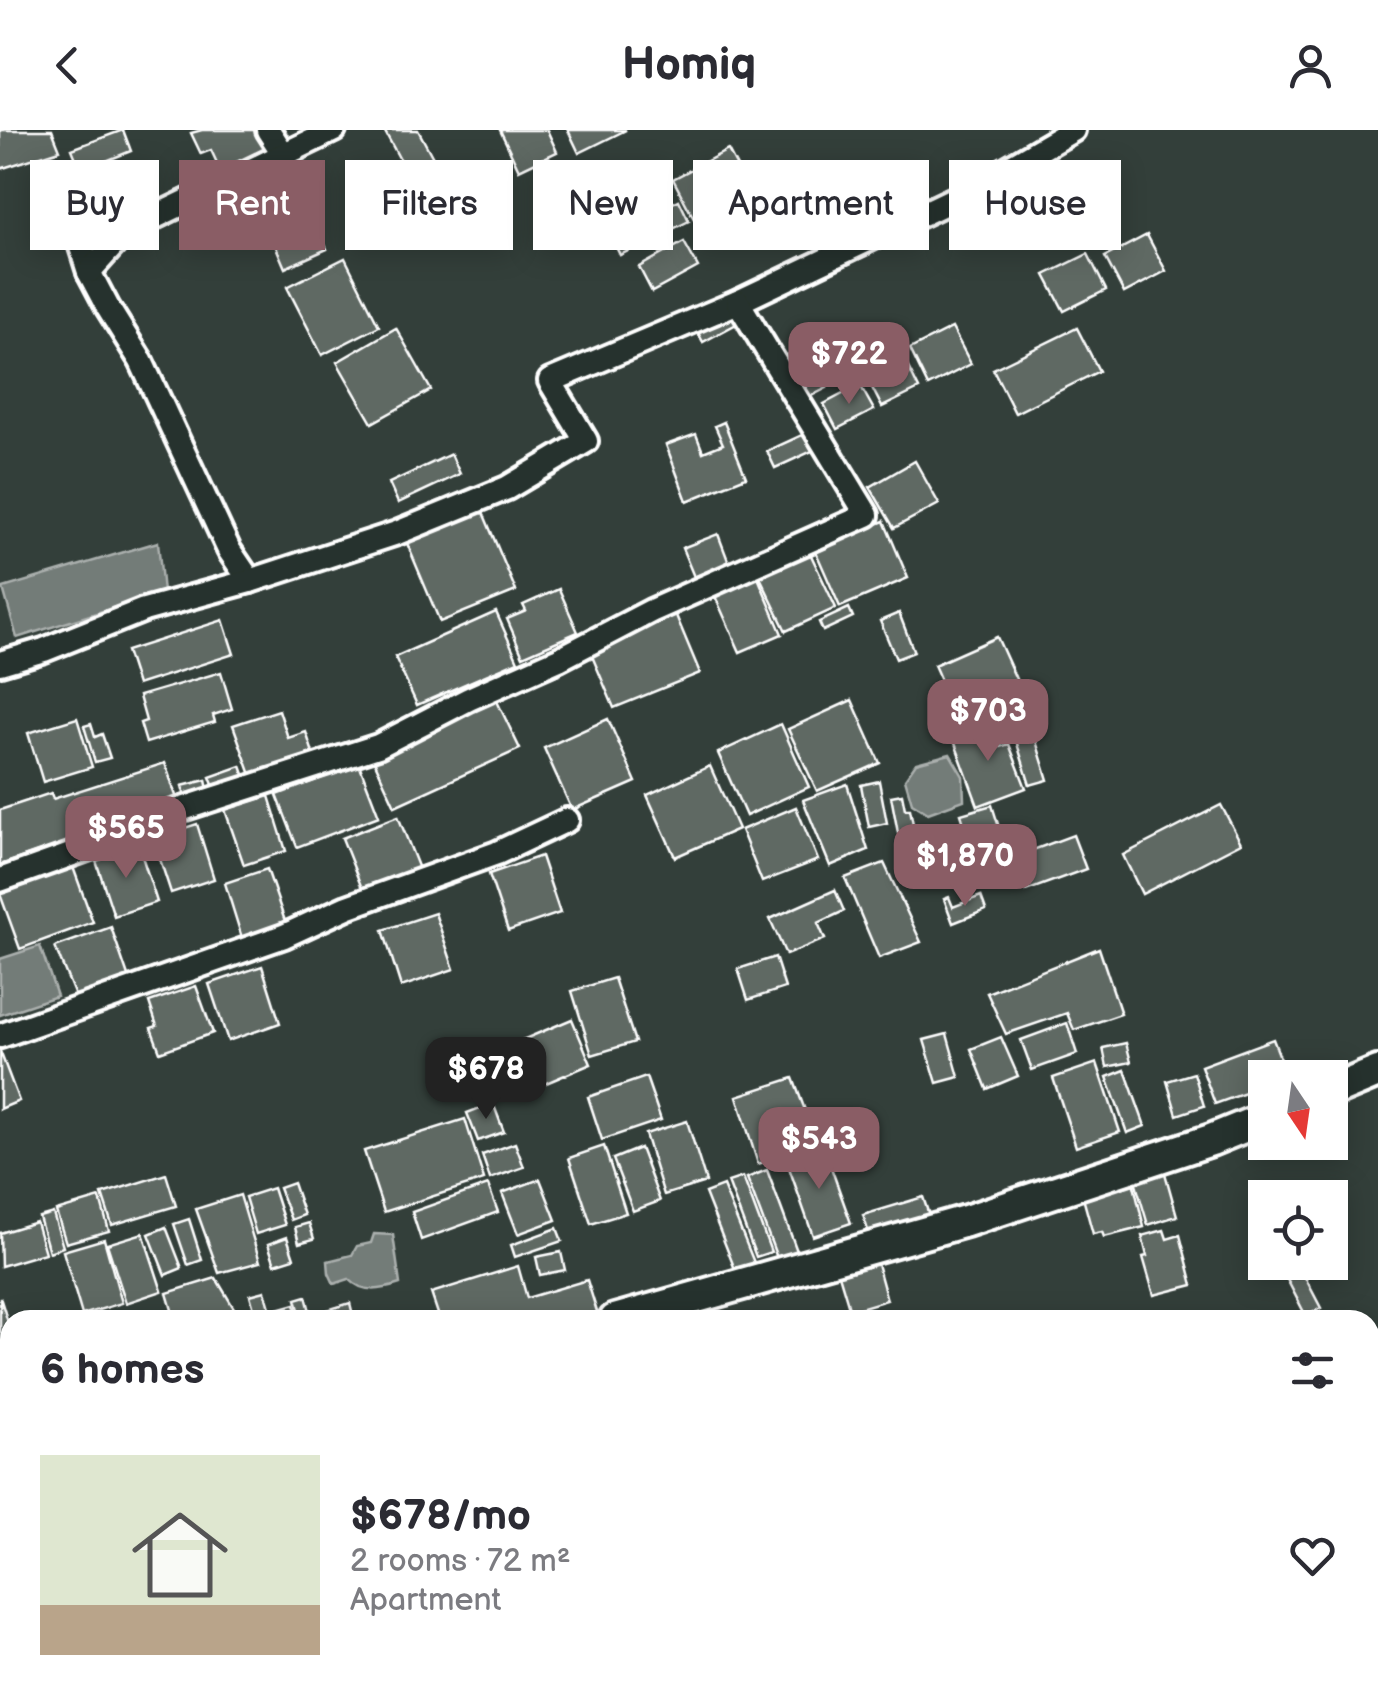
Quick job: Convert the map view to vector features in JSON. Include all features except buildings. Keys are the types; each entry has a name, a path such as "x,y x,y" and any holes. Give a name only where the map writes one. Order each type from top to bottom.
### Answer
{"street":[{"path":"268,130 284,155"},
{"path":"90,272 126,232 334,130"},
{"path":"0,664 144,610 397,533 507,488 586,441 550,382 738,302 960,196 1073,130"},
{"path":"83,250 108,308 142,360 229,550 250,580"},
{"path":"0,880 101,844 167,814 378,746 652,610 866,515 738,302"},
{"path":"0,1036 284,936 348,907 497,853 567,820"},
{"path":"1348,1084 1378,1072"},
{"path":"650,1310 966,1221 1248,1125"}],"shaded area":[{"path":"158,542 163,592 17,638 3,588"},
{"path":"950,754 963,776 964,800 928,813 912,803 905,779 916,763"},
{"path":"40,946 57,996 0,1015 0,959"},
{"path":"374,1234 393,1235 400,1284 373,1289 360,1287 349,1279 334,1284 328,1261 352,1255 357,1246 371,1243"}]}
